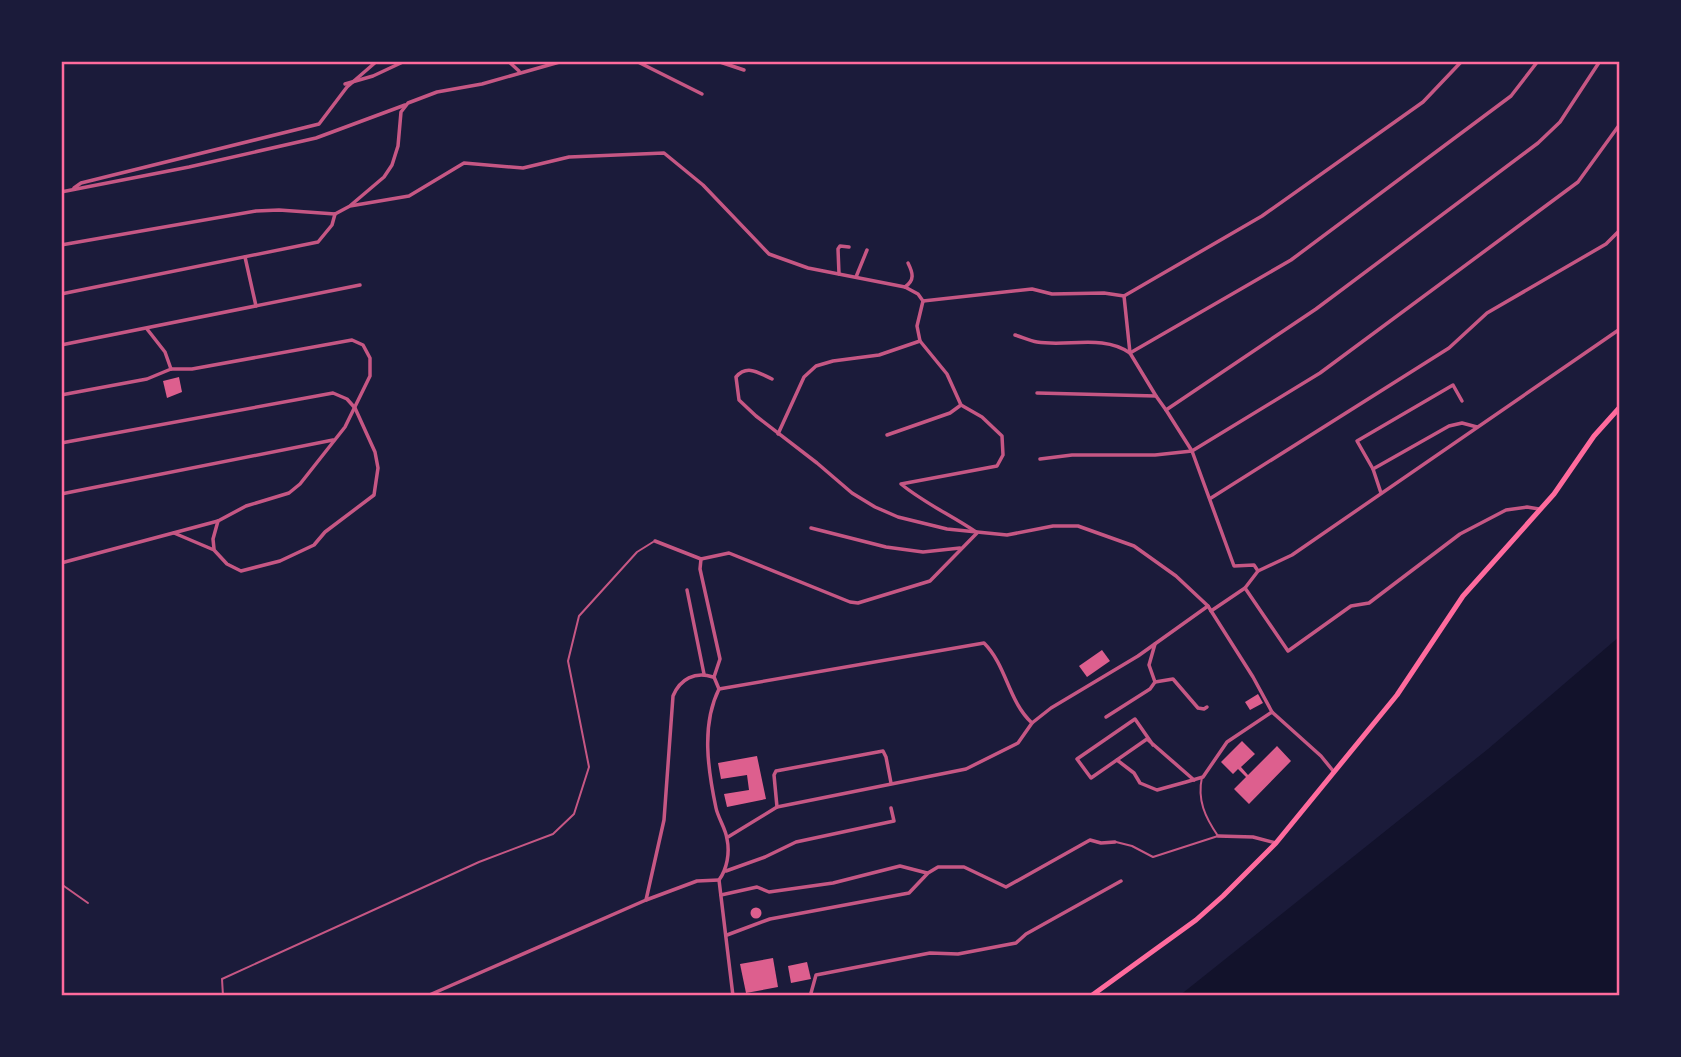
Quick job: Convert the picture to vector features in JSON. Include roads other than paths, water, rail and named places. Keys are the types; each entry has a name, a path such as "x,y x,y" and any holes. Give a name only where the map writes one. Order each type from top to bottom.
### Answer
{"main road":[{"path":"1091,996 1196,920 1276,842 1406,682 1463,596 1541,509 1594,436 1620,407"}],"street":[{"path":"72,190 81,183 319,124 347,87 377,61"},
{"path":"345,84 373,76 405,61"},
{"path":"508,61 520,72"},
{"path":"61,192 316,138 429,94 563,61"},
{"path":"636,61 702,94"},
{"path":"717,61 744,70"},
{"path":"923,301 1032,289 1052,294 1104,293 1124,296 1262,216 1423,102 1462,61"},
{"path":"1130,353 1292,260 1511,96 1538,61"},
{"path":"1166,410 1316,309 1538,143 1560,122 1600,61"},
{"path":"61,246 256,211 335,214 384,177 392,165 398,146 401,112 405,105"},
{"path":"1040,459 1072,454 1155,455 1192,451 1321,373 1577,182 1620,124"},
{"path":"350,205 409,196 464,163 523,168 569,157 664,153 703,184 769,254 808,268 905,287 918,294 923,301 917,326 920,341 947,374 961,405 982,416 1002,436 1003,455 997,466 901,484 918,498 953,516 977,533"},
{"path":"61,294 318,242 332,225 335,214"},
{"path":"1211,498 1449,348 1487,313 1606,244 1620,230"},
{"path":"839,274 838,249 840,246 849,247"},
{"path":"856,277 867,250"},
{"path":"245,257 256,306"},
{"path":"905,287 911,282 913,275 908,264"},
{"path":"61,345 360,285"},
{"path":"1124,296 1130,353"},
{"path":"147,329 159,342 171,369"},
{"path":"727,837 777,807 966,769 1018,743 1032,723 1051,708 1245,588 1258,571 1292,555 1620,329"},
{"path":"1016,335 1038,342 1072,341 1120,346 1130,353 1192,451 1234,566 1254,565 1258,571"},
{"path":"61,394 147,379 171,369 192,369 352,340 363,345 370,358 370,376 345,427 300,484 289,493 246,506 218,521 61,563"},
{"path":"778,435 804,377 816,366 879,355 920,341"},
{"path":"772,379 748,369 741,371 736,377 739,400 778,435 852,493 875,507 923,523 977,533 1007,535 1077,526 1134,545 1176,576 1209,608 1272,712 1321,756 1334,772"},
{"path":"1381,492 1373,469 1357,441 1453,385 1462,401"},
{"path":"61,443 333,393 347,400 355,408 378,468 374,495 326,532 314,545 280,561 241,571 227,564 214,550 174,533"},
{"path":"1037,393 1156,396"},
{"path":"887,435 950,413 961,405"},
{"path":"1373,469 1449,426 1462,424 1479,427"},
{"path":"61,494 333,440"},
{"path":"1245,588 1288,650 1350,606 1369,603 1460,534 1506,510 1541,509"},
{"path":"214,550 213,539 218,521"},
{"path":"811,528 844,534 860,542 898,549 923,552 962,548"},
{"path":"655,541 701,559 729,552 858,603 930,580 977,533"},
{"path":"701,559 700,569 720,659 714,677 719,689 708,720 708,746 716,807 727,837 726,871"},
{"path":"687,590 704,674"},
{"path":"1155,642 1149,665 1155,682"},
{"path":"719,689 984,643 1002,667 1020,713 1032,723"},
{"path":"646,900 664,820 673,696 677,685 692,676 704,674 714,677"},
{"path":"1106,717 1150,689 1155,682 1173,679 1199,708 1207,707"},
{"path":"1117,760 1135,773 1140,783 1157,790 1203,777 1227,743 1272,712"},
{"path":"1153,745 1135,719 1077,759 1091,778 1147,739 1153,745 1194,779"},
{"path":"777,807 774,775 776,771 883,751 891,783"},
{"path":"733,996 719,880 726,871 796,842 894,821 891,808"},
{"path":"1218,836 1253,837 1276,842"},
{"path":"727,935 770,919 909,892 938,867 964,867 1006,887 1090,840 1101,843 1115,842"},
{"path":"721,895 757,887 769,892 833,883 900,866 928,873"},
{"path":"428,996 646,900 697,881 719,880"},
{"path":"811,993 816,975 930,953 958,954 1016,943 1026,934 1121,881"}],"lane":[{"path":"223,996 222,979 479,862 553,834 573,814 589,767 568,660 579,616 637,552 655,541"},
{"path":"1115,842 1132,846 1153,857 1218,836 1202,805 1199,791 1203,777"},
{"path":"61,884 88,903"}]}
